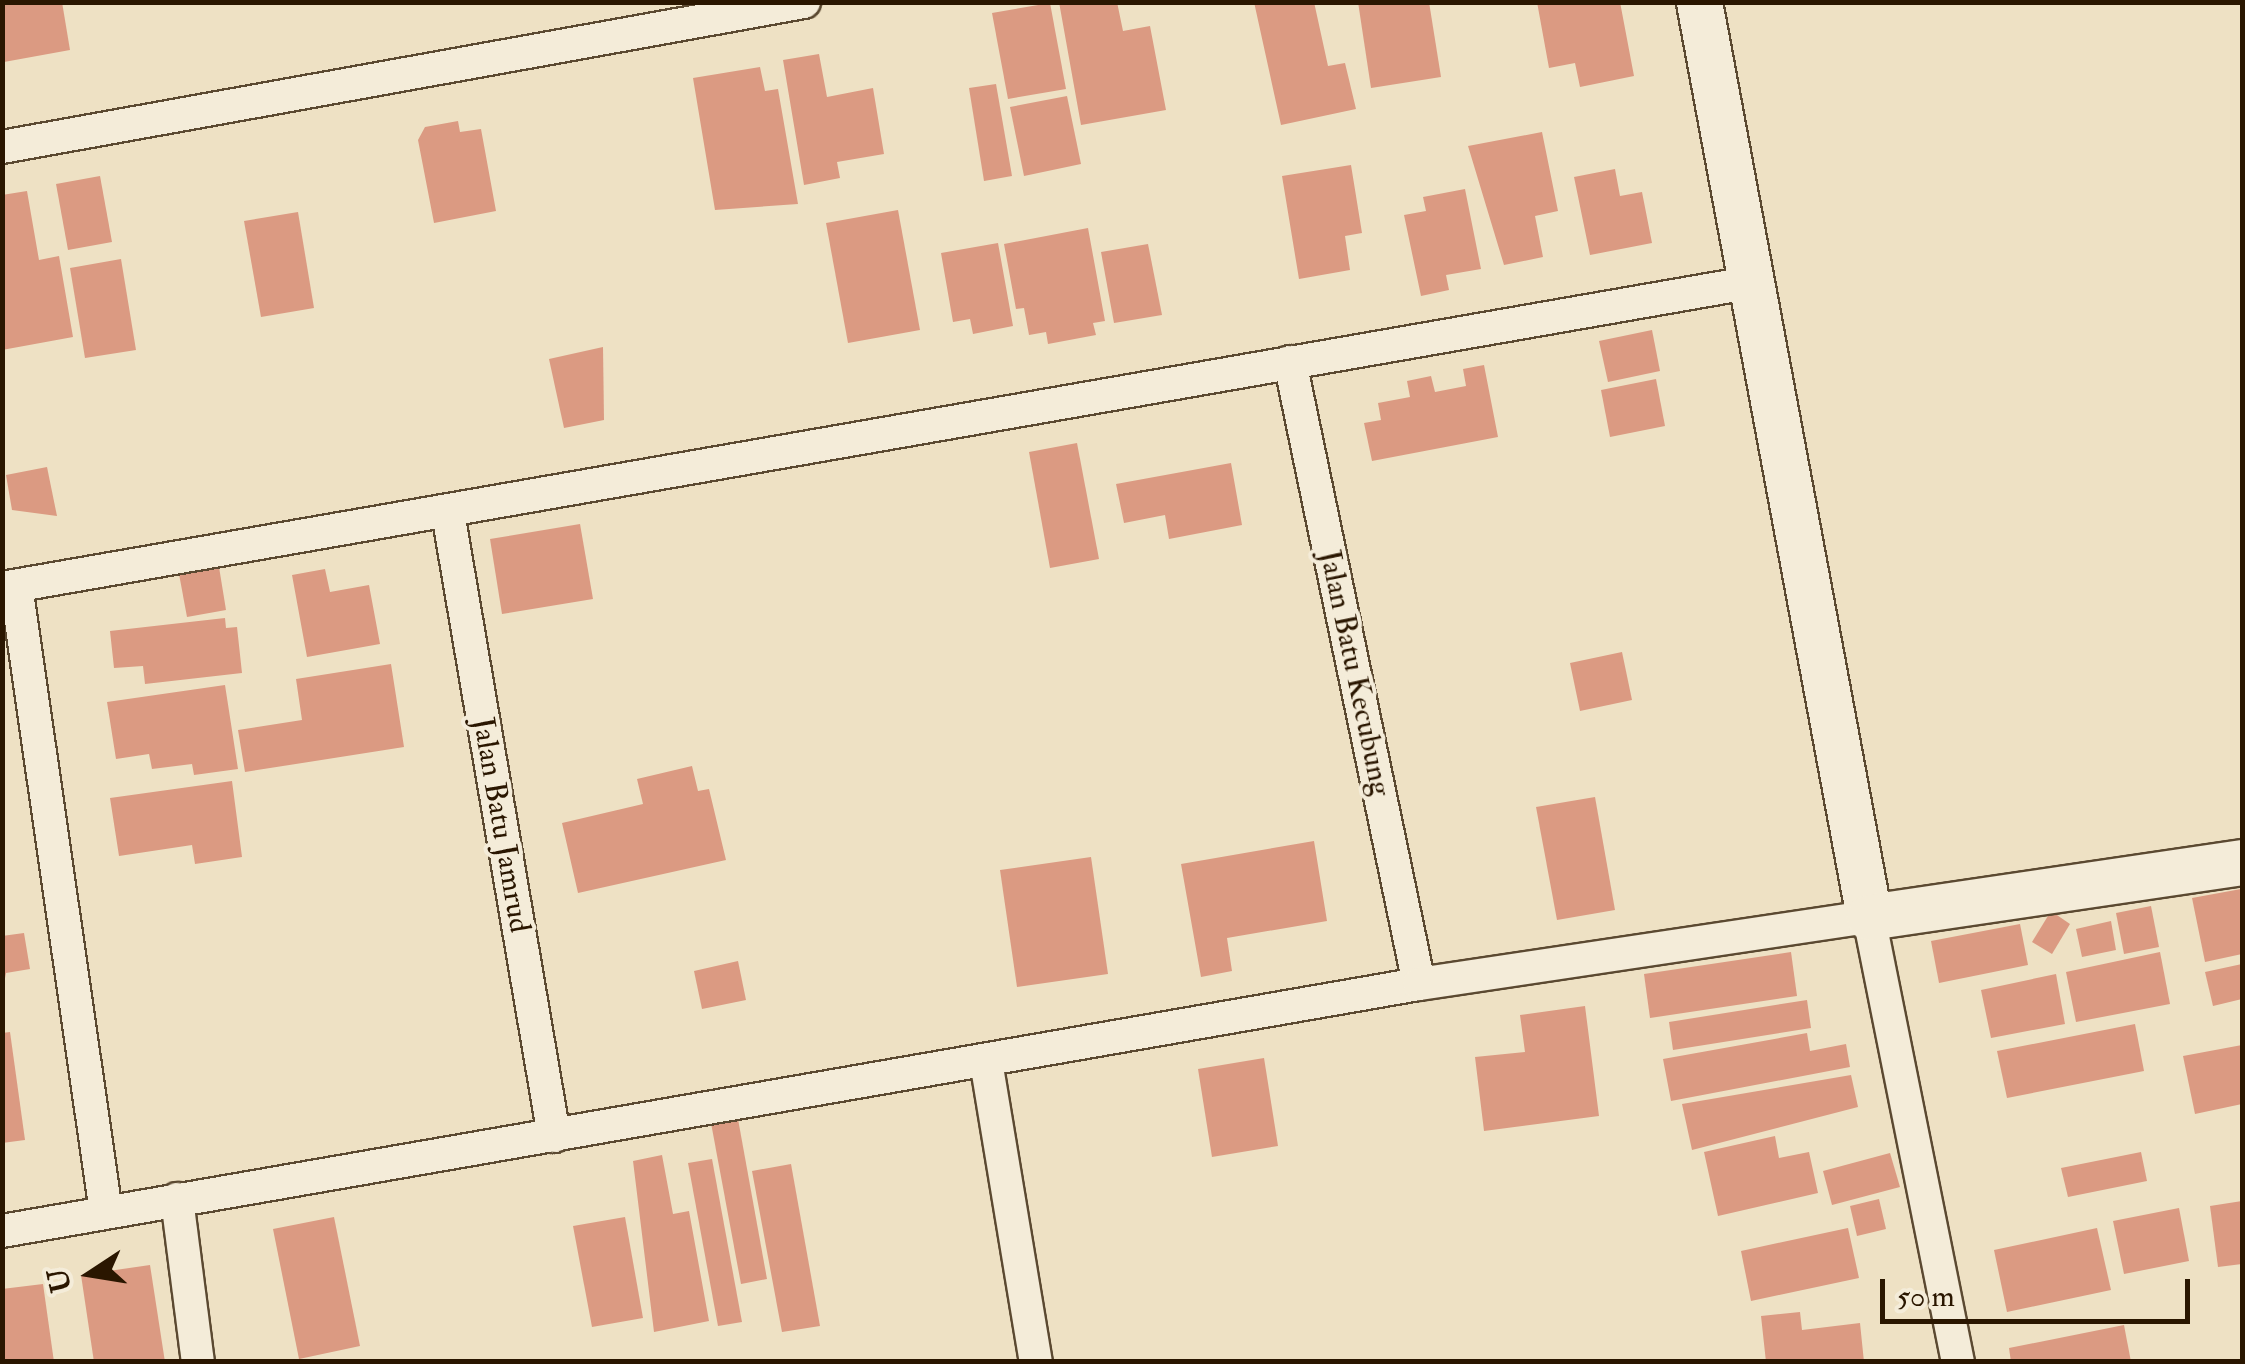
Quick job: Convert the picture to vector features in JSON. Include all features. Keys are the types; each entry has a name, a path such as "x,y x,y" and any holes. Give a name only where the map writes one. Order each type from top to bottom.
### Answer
{"street":[{"path":"2,146 804,2"},
{"path":"1699,2 1869,917 1958,1362"},
{"path":"106,1212 9,587 1754,282"},
{"name":"Jalan Batu Kecubung","path":"1290,362 1418,984"},
{"name":"Jalan Batu Jamrud","path":"448,513 554,1136"},
{"path":"2,1231 1418,984 2242,862"},
{"path":"986,1060 1036,1362"},
{"path":"177,1200 198,1362"}],"building":[{"path":"2,2 62,2 70,50 4,62"},
{"path":"1059,2 1117,2 1123,31 1150,26 1166,110 1081,125"},
{"path":"1254,2 1314,2 1328,66 1345,63 1356,109 1281,125"},
{"path":"1358,2 1429,2 1441,77 1371,88"},
{"path":"1537,2 1620,2 1634,76 1580,87 1575,63 1549,68"},
{"path":"1050,3 1066,89 1008,99 992,13"},
{"path":"819,54 827,97 873,88 884,154 837,162 840,178 804,185 783,60"},
{"path":"760,67 765,91 778,89 798,204 715,210 693,78"},
{"path":"996,84 1012,176 984,181 969,88"},
{"path":"1067,96 1081,164 1024,176 1010,107"},
{"path":"458,121 460,132 481,129 496,211 434,223 418,140 425,127"},
{"path":"1542,132 1558,211 1535,216 1543,257 1504,265 1468,146"},
{"path":"1351,165 1362,233 1345,236 1350,270 1299,279 1282,176"},
{"path":"1615,169 1620,196 1642,192 1652,243 1590,255 1574,177"},
{"path":"100,176 112,242 68,250 56,184"},
{"path":"1465,189 1481,269 1446,275 1449,290 1421,296 1404,215 1426,211 1423,197"},
{"path":"27,191 39,260 59,256 73,337 2,350 2,195"},
{"path":"898,210 920,330 848,343 826,223"},
{"path":"298,212 314,308 261,317 244,221"},
{"path":"1088,228 1105,321 1093,323 1096,335 1048,344 1046,332 1029,335 1024,308 1016,309 1004,244"},
{"path":"998,243 1013,326 973,334 970,319 953,322 941,253"},
{"path":"1148,244 1162,315 1114,323 1101,252"},
{"path":"121,259 136,350 85,358 70,268"},
{"path":"1652,330 1660,371 1608,382 1599,341"},
{"path":"603,347 604,420 564,428 549,359"},
{"path":"1484,365 1498,437 1372,461 1364,423 1381,420 1378,403 1410,397 1407,381 1431,376 1435,392 1466,386 1463,369"},
{"path":"1656,379 1665,426 1610,437 1601,390"},
{"path":"1077,443 1099,559 1050,568 1029,452"},
{"path":"1231,463 1242,525 1169,539 1165,515 1124,523 1116,484"},
{"path":"47,467 57,516 12,510 6,475"},
{"path":"580,524 593,599 502,614 490,539"},
{"path":"219,567 226,610 187,617 179,574"},
{"path":"325,569 330,592 369,585 380,644 307,657 292,575"},
{"path":"225,618 226,628 237,627 242,673 145,684 143,666 114,668 110,631"},
{"path":"1622,652 1632,700 1580,711 1570,663"},
{"path":"391,664 404,747 245,772 238,730 302,720 296,679"},
{"path":"225,685 238,769 194,775 192,764 152,769 149,754 116,759 107,702"},
{"path":"692,766 698,791 709,789 726,860 578,893 562,823 643,804 637,779"},
{"path":"232,781 242,857 195,864 192,845 119,856 110,798"},
{"path":"1595,797 1615,910 1557,920 1536,807"},
{"path":"1314,841 1327,921 1227,938 1232,971 1201,977 1181,864"},
{"path":"1091,857 1108,974 1017,987 1000,870"},
{"path":"2241,889 2242,954 2205,962 2192,898"},
{"path":"2151,906 2159,947 2124,954 2116,913"},
{"path":"2051,911 2070,924 2052,954 2032,942"},
{"path":"2111,921 2116,950 2082,957 2076,929"},
{"path":"2020,924 2028,965 1939,983 1931,941"},
{"path":"24,933 30,969 6,973 2,994 2,936"},
{"path":"1791,952 1797,996 1650,1018 1644,974"},
{"path":"2160,952 2170,1004 2076,1022 2066,972"},
{"path":"738,961 746,1000 702,1009 694,971"},
{"path":"2242,964 2242,999 2213,1006 2205,972"},
{"path":"2056,974 2065,1024 1991,1038 1981,990"},
{"path":"1807,1000 1811,1028 1673,1050 1669,1022"},
{"path":"1585,1006 1599,1116 1484,1131 1475,1057 1525,1052 1520,1015"},
{"path":"2135,1024 2144,1071 2007,1098 1997,1051"},
{"path":"10,1032 25,1140 2,1143 2,1033"},
{"path":"1807,1033 1810,1051 1846,1044 1850,1067 1671,1101 1663,1059"},
{"path":"2242,1045 2242,1104 2195,1114 2183,1056"},
{"path":"1264,1058 1278,1146 1212,1157 1198,1069"},
{"path":"1851,1075 1858,1107 1692,1150 1682,1104"},
{"path":"738,1119 767,1279 741,1284 711,1123"},
{"path":"1775,1136 1779,1158 1809,1152 1818,1193 1718,1216 1704,1152"},
{"path":"2141,1152 2147,1181 2068,1197 2061,1168"},
{"path":"1890,1153 1900,1187 1832,1205 1823,1171"},
{"path":"662,1155 673,1214 689,1211 709,1321 654,1332 633,1161"},
{"path":"712,1159 742,1322 718,1326 688,1163"},
{"path":"791,1164 820,1326 782,1332 752,1171"},
{"path":"1879,1199 1886,1229 1857,1236 1850,1206"},
{"path":"2242,1201 2242,1264 2218,1267 2210,1206"},
{"path":"2179,1208 2189,1261 2124,1274 2113,1221"},
{"path":"334,1217 360,1346 299,1359 273,1229"},
{"path":"625,1217 643,1318 592,1327 573,1226"},
{"path":"1848,1228 1859,1278 1751,1301 1741,1251"},
{"path":"2097,1228 2111,1290 2007,1312 1994,1250"},
{"path":"150,1265 165,1362 94,1362 81,1275"},
{"path":"43,1284 54,1362 2,1362 2,1289"},
{"path":"1800,1312 1802,1330 1860,1323 1864,1362 1766,1362 1761,1316"},
{"path":"2124,1325 2131,1362 2011,1362 2009,1348"}]}
